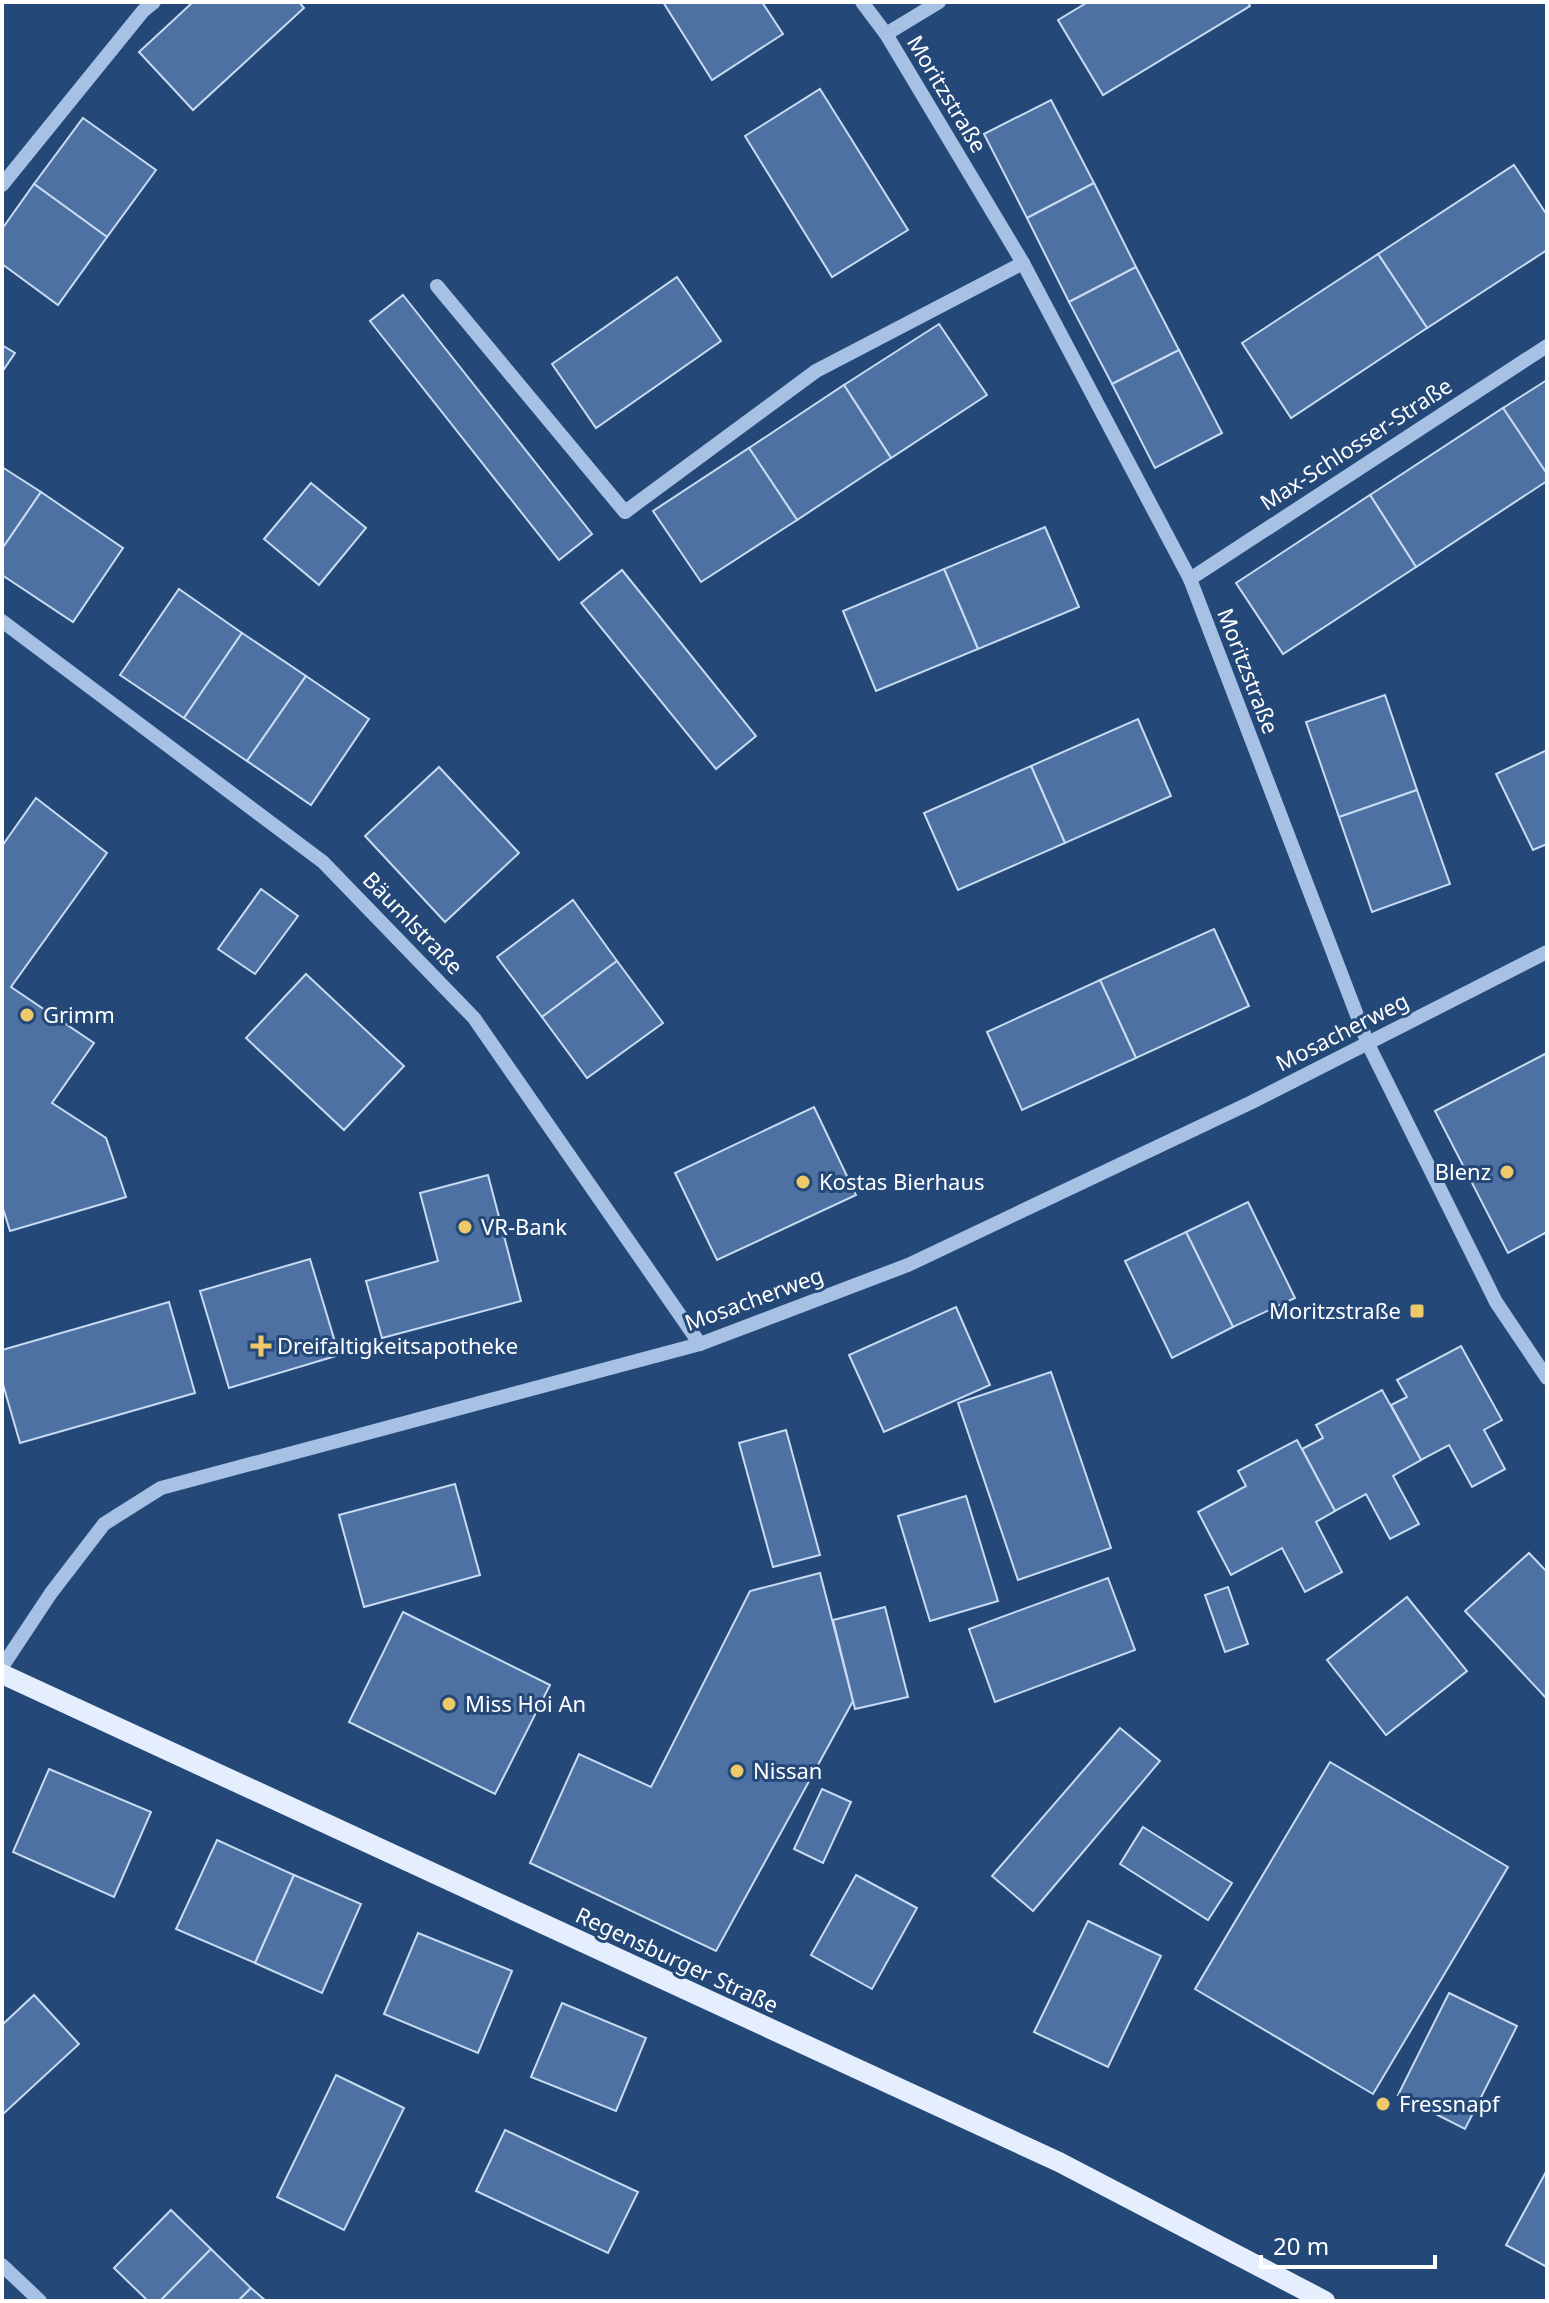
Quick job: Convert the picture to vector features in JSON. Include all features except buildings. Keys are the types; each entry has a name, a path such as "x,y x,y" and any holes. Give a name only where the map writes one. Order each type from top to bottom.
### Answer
{"main road":[{"name":"Regensburger Straße","path":"2,1674 1059,2162 1317,2298"}],"street":[{"path":"2,185 143,11 154,2"},
{"name":"Moritzstraße","path":"862,2 886,34 1023,263 1190,579 1368,1044 1496,1302 1547,1378"},
{"path":"886,34 939,2"},
{"path":"437,286 625,512 816,371 1023,263"},
{"name":"Max-Schlosser-Straße","path":"1190,579 1547,346"},
{"name":"Bäumlstraße","path":"2,621 323,862 474,1018 700,1344"},
{"name":"Mosacherweg","path":"2,1667 51,1593 104,1524 161,1488 700,1344 908,1265 1368,1044 1547,952"},
{"path":"2,2265 40,2301"}],"place":[{"name":"Grimm","path":"27,1015"},
{"name":"Blenz","path":"1507,1172"},
{"name":"Kostas Bierhaus","path":"803,1182"},
{"name":"VR-Bank","path":"465,1227"},
{"name":"Moritzstraße","path":"1417,1311"},
{"name":"Dreifaltigkeitsapotheke","path":"261,1346"},
{"name":"Miss Hoi An","path":"449,1704"},
{"name":"Nissan","path":"737,1771"},
{"name":"Fressnapf","path":"1383,2104"}]}
